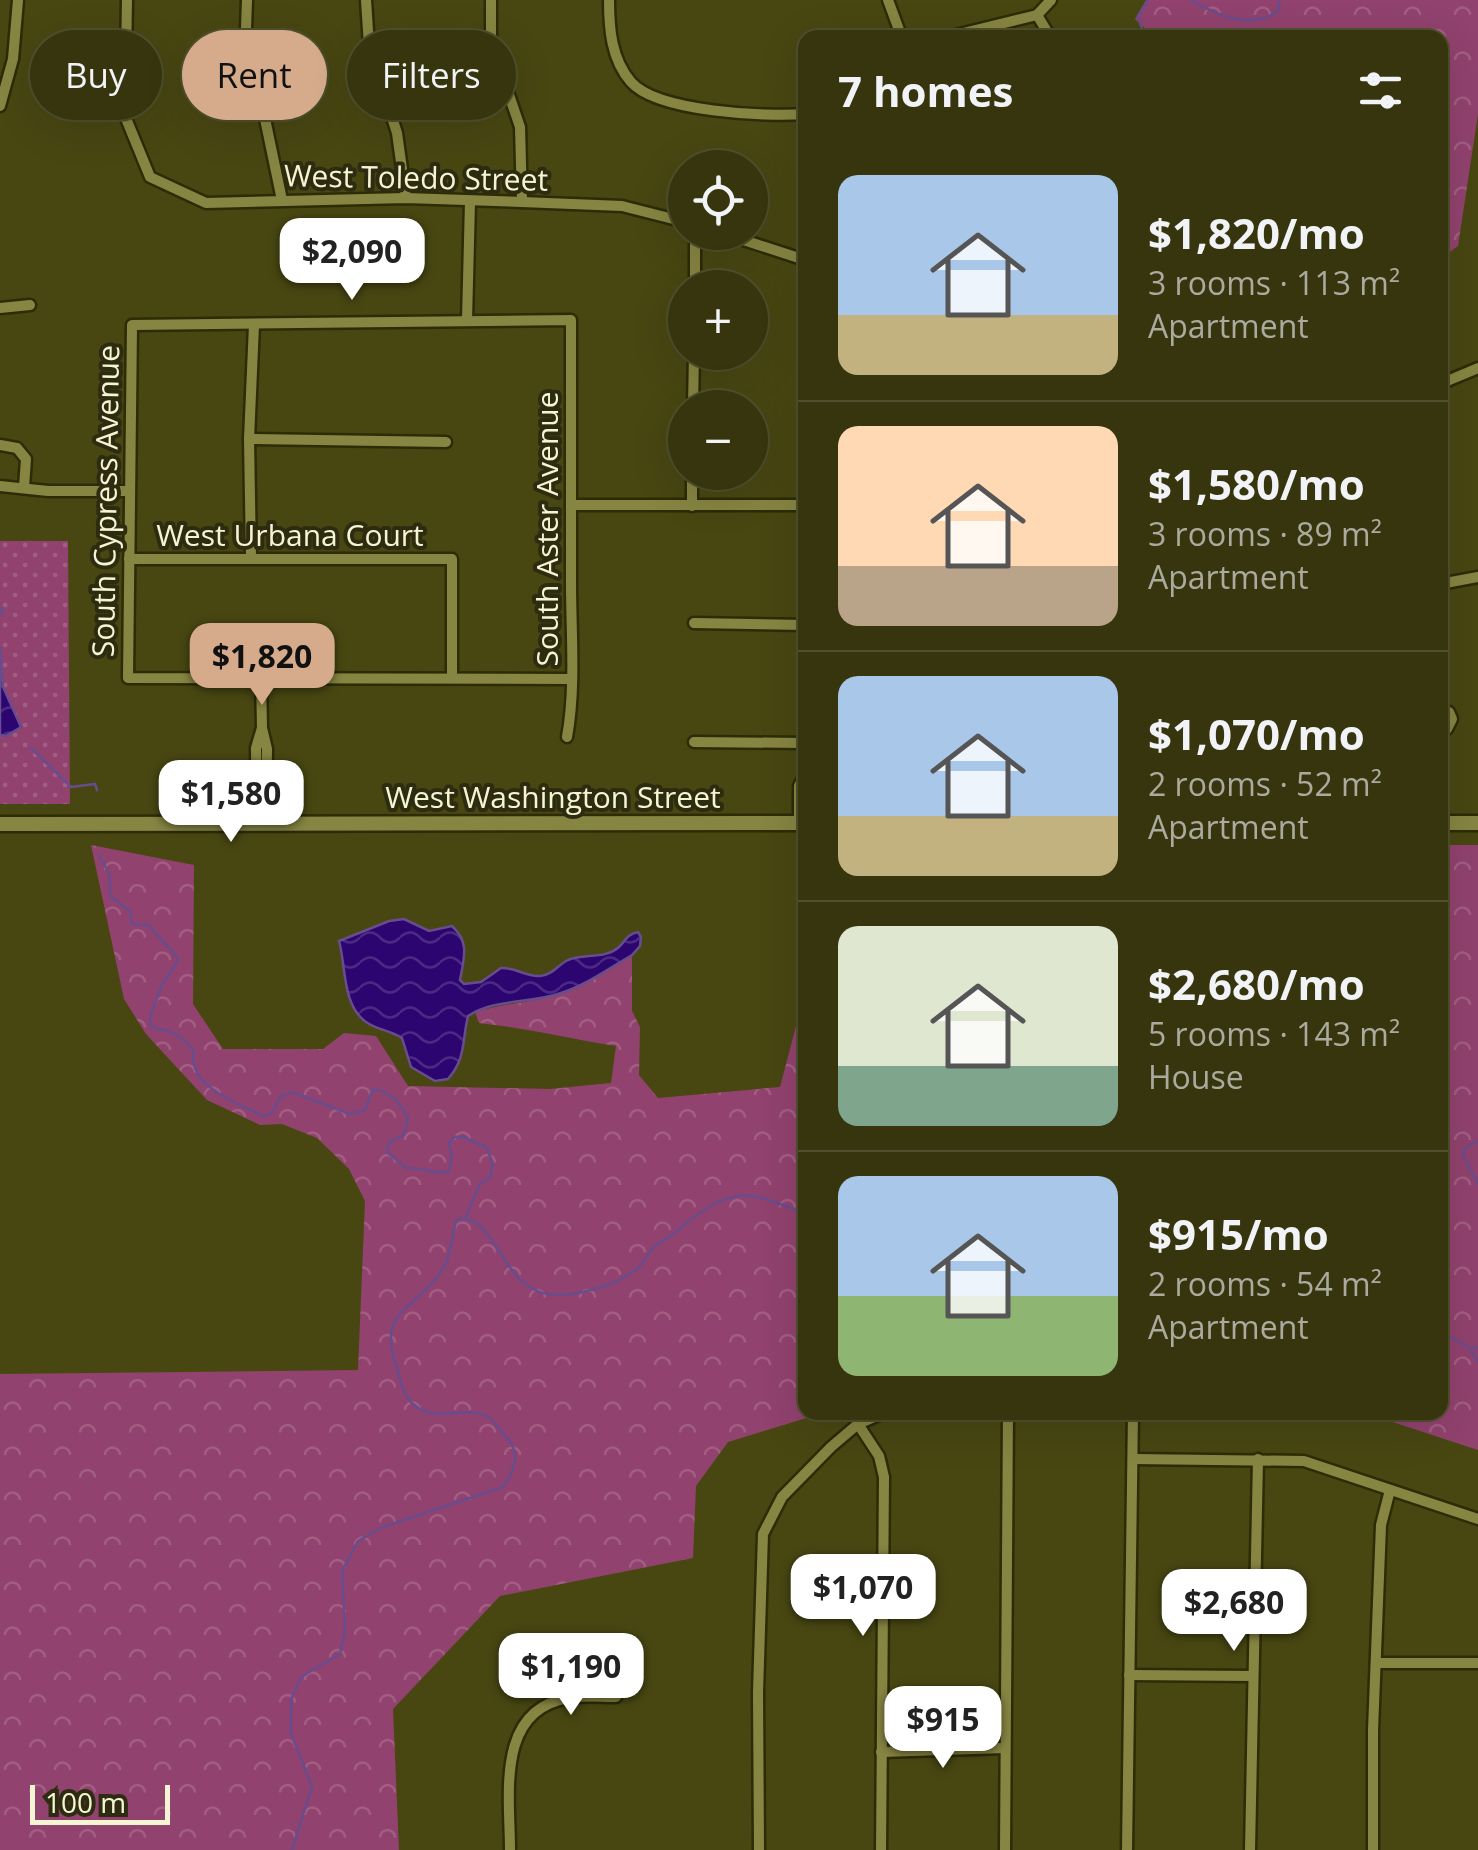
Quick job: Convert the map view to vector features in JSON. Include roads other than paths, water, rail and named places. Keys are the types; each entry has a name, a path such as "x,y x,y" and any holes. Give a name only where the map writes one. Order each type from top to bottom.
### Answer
{"main road":[{"name":"West Washington Street","path":"0,824 798,823"},
{"path":"1448,823 1478,823"}],"street":[{"path":"0,106 13,59 18,0"},
{"name":"West Toledo Street","path":"127,0 125,116 150,178 206,203 406,198 622,206 668,218"},
{"path":"247,0 246,28 282,200"},
{"path":"366,0 369,46 398,133 406,198"},
{"path":"490,0 491,42 520,127 522,202"},
{"path":"609,0 609,27 617,61 632,84 662,100 739,112 798,114"},
{"path":"888,0 899,30"},
{"path":"975,30 1037,15 1051,0"},
{"path":"1037,15 1046,30"},
{"path":"251,557 249,440 254,325 466,320 470,202"},
{"path":"768,248 798,258"},
{"path":"0,308 30,305"},
{"name":"South Aster Avenue","path":"466,320 572,320 571,678 567,737"},
{"name":"South Cypress Avenue","path":"254,325 132,325 128,678 261,678"},
{"path":"1448,381 1478,368"},
{"path":"249,440 446,442"},
{"path":"0,445 17,448 26,460 24,487"},
{"path":"0,486 48,491 128,491"},
{"path":"692,490 692,506"},
{"path":"571,505 798,505"},
{"name":"West Urbana Court","path":"129,559 452,559 452,678"},
{"path":"1448,583 1478,577"},
{"path":"694,623 798,625"},
{"path":"262,823 256,748 262,728 261,678 571,678"},
{"path":"694,742 798,743"},
{"path":"759,1850 763,1534 782,1497 858,1424 867,1420"},
{"path":"1004,1850 1008,1420"},
{"path":"1127,1850 1133,1420"},
{"path":"858,1424 879,1456 884,1477 881,1850"},
{"path":"1133,1459 1312,1463 1478,1519"},
{"path":"1250,1850 1258,1459"},
{"path":"1373,1850 1381,1525 1390,1490"},
{"path":"1376,1663 1478,1663"},
{"path":"1129,1676 1252,1676"},
{"path":"510,1850 510,1762 518,1732 536,1712 556,1701 616,1697"},
{"path":"882,1752 1004,1748"}],"water":[{"path":"0,646 3,687 21,727 6,736 0,735"},
{"path":"404,919 429,931 452,926 458,932 463,944 460,980 464,984 481,982 501,968 544,975 568,960 614,950 634,933 641,937 640,946 632,955 580,986 550,996 490,1006 468,1016 458,1064 448,1079 435,1081 411,1067 402,1038 370,1025 358,1015 346,984 339,941"}],"waterway":[{"path":"1142,30 1138,16 1148,0"},
{"path":"1191,0 1212,11 1246,20 1279,10 1279,0"},
{"path":"0,607 0,615"},
{"path":"31,748 71,787 95,784 97,790"},
{"path":"99,855 110,875 110,896 130,911 132,924 149,925 178,960 162,985 150,1017 151,1027 175,1034 188,1044 194,1051 198,1074 206,1084 263,1116 271,1114 281,1096 292,1092 350,1114 365,1110 373,1089 390,1095 408,1118 404,1135 389,1142 387,1152 406,1168 448,1172 452,1158 449,1143 455,1137 487,1148 493,1165 490,1178 480,1184 466,1217"},
{"path":"1478,1141 1465,1148 1463,1155 1478,1184"},
{"path":"292,1850 312,1786 291,1734 291,1700 301,1677 340,1654 345,1631 342,1571 358,1541 383,1527 503,1487 514,1466 513,1446 487,1416 435,1413 415,1406 404,1391 392,1349 394,1322 444,1267 456,1220 470,1220 482,1227 524,1283 539,1292 560,1295 591,1290 622,1278 639,1267 657,1244 709,1207 730,1198 753,1196 798,1210"},
{"path":"1448,1336 1470,1348 1478,1348"},
{"path":"1471,1351 1478,1362"}]}
